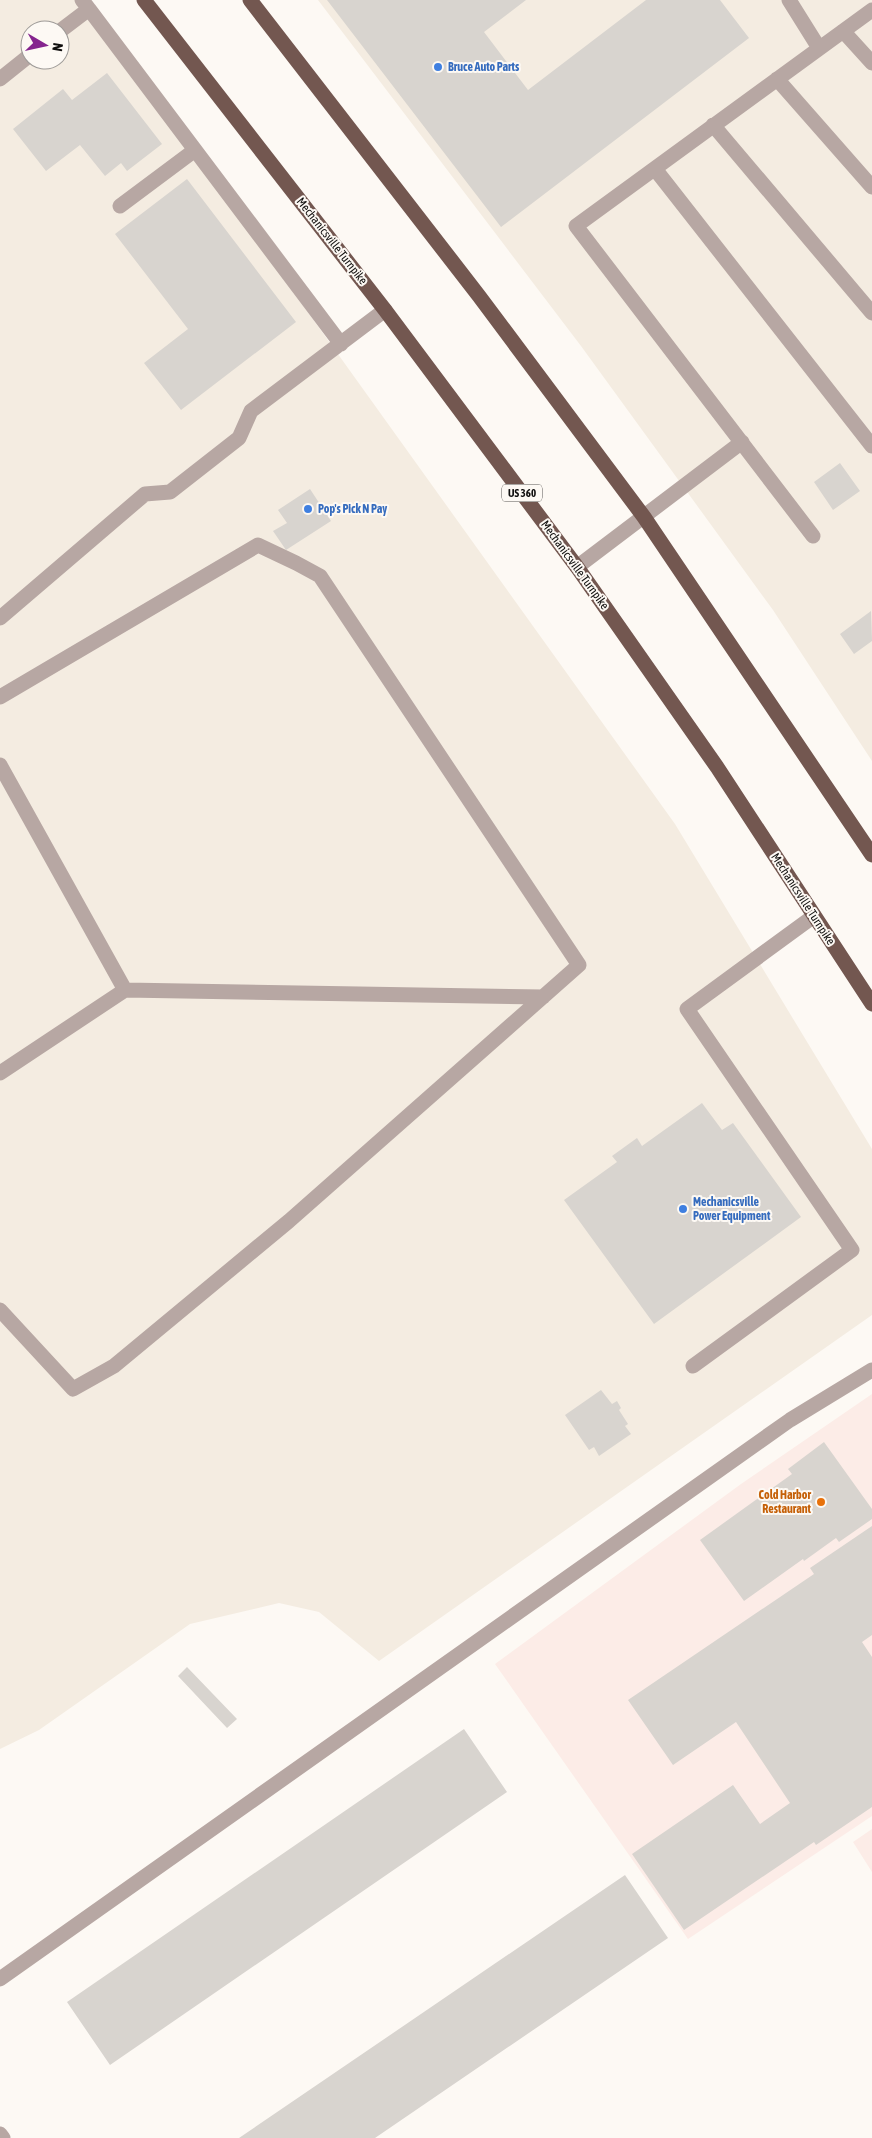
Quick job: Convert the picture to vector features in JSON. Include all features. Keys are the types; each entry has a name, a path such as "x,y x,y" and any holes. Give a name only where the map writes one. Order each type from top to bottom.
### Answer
{"highway":[{"name":"Mechanicsville Turnpike","path":"144,0 385,310 578,568 717,768 872,1004"},
{"path":"250,0 479,296 644,517 872,855"}],"lane":[{"path":"789,0 819,48"},
{"path":"70,20 85,4 340,344"},
{"path":"813,536 576,226 872,10"},
{"path":"843,31 872,63"},
{"path":"0,79 20,63"},
{"path":"777,79 872,188"},
{"path":"714,125 872,313"},
{"path":"120,206 195,150"},
{"path":"655,169 872,446"},
{"path":"0,618 145,494 170,492 239,438 251,411 385,310"},
{"path":"578,568 742,442"},
{"path":"0,697 258,545 320,576 579,965 289,1221 114,1366 73,1389 0,1310"},
{"path":"0,765 125,990"},
{"path":"693,1366 852,1250 687,1009 814,916"},
{"path":"0,1073 125,990 543,997"},
{"path":"0,1979 790,1420 872,1370"},
{"path":"0,2134 2,2138"}],"shaded area":[{"path":"0,0 84,0 675,824 872,1149 872,1315 379,1661 319,1612 279,1603 190,1624 39,1730 0,1749"},
{"path":"318,0 872,0 872,761 773,610 581,346"},
{"path":"872,1394 872,1816 688,1939 495,1664 741,1484"},
{"path":"872,1829 872,1872 853,1842"}],"building":[{"path":"327,0 526,0 484,32 528,90 646,0 720,0 749,38 501,227"},
{"path":"107,73 162,144 127,171 121,163 105,176 80,145 46,171 13,129 63,89 72,100"},
{"path":"187,179 296,322 181,410 144,363 188,329 115,234"},
{"path":"840,463 860,491 833,510 814,482"},
{"path":"310,489 331,521 286,550 273,531 287,523 278,510"},
{"path":"871,611 872,641 854,654 840,634"},
{"name":"Mechanicsville Power Equipment","path":"702,1103 722,1130 733,1123 801,1217 654,1324 564,1200 617,1162 612,1156 637,1138 642,1146"},
{"path":"601,1390 612,1404 617,1401 621,1408 619,1410 628,1424 625,1426 631,1434 599,1456 594,1447 589,1450 565,1415"},
{"path":"824,1442 872,1509 872,1519 839,1542 836,1538 804,1561 803,1559 744,1601 700,1540 792,1474 788,1469"},
{"path":"872,1526 872,1635 862,1642 872,1657 872,1807 816,1845 814,1842 684,1930 632,1854 733,1785 760,1824 790,1803 736,1722 673,1765 628,1700 814,1574 810,1568"},
{"path":"187,1667 237,1719 227,1728 178,1676"},
{"path":"464,1729 507,1792 110,2065 67,2002"},
{"path":"625,1875 668,1938 375,2138 239,2138"}],"place":[{"name":"Bruce Auto Parts","path":"438,67"},
{"name":"Pop's Pick N Pay","path":"308,509"},
{"name":"Mechanicsville Power Equipment","path":"683,1209"},
{"name":"Cold Harbor Restaurant","path":"821,1502"}]}
